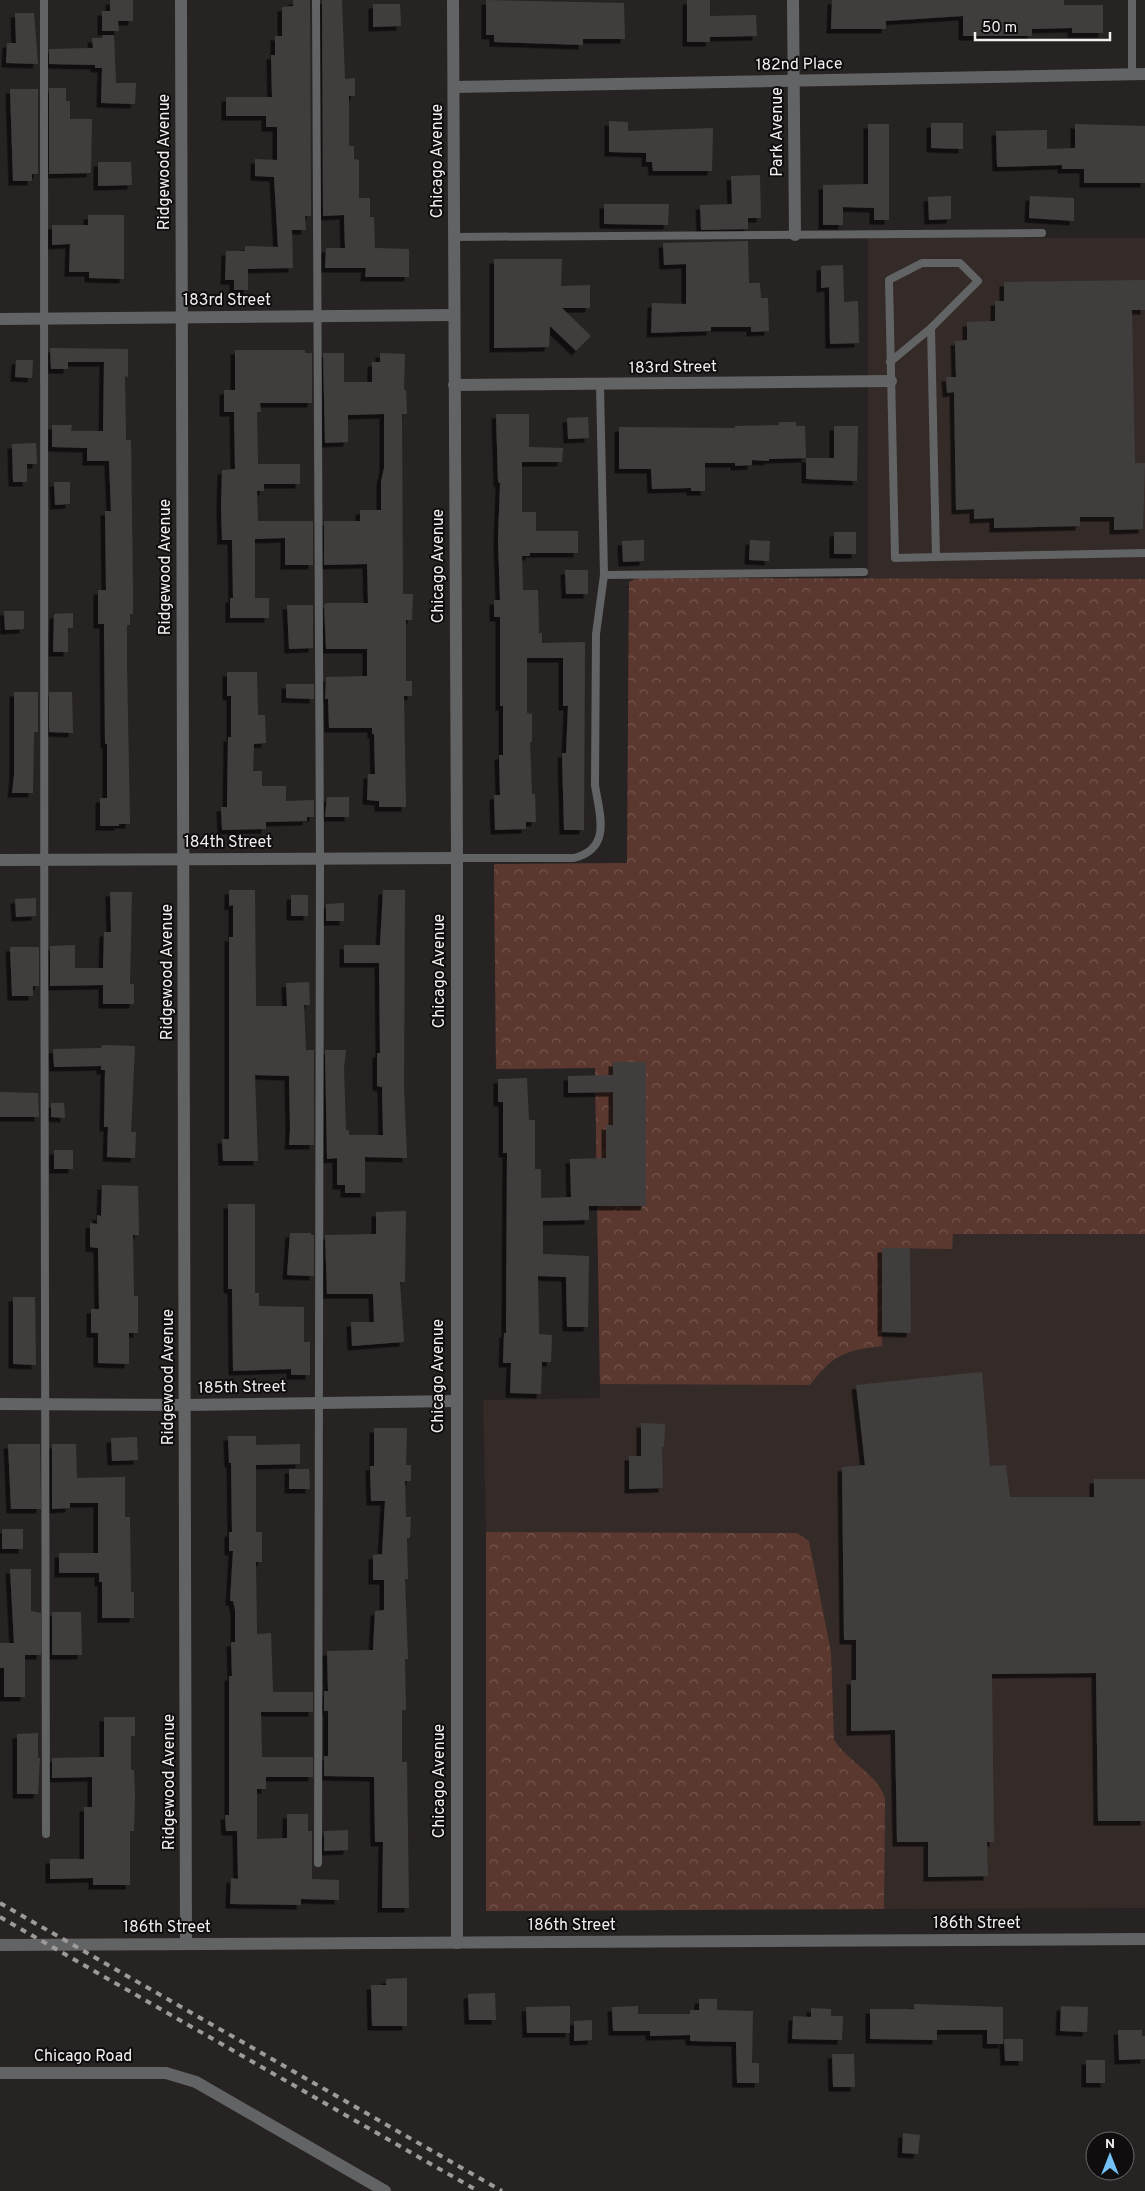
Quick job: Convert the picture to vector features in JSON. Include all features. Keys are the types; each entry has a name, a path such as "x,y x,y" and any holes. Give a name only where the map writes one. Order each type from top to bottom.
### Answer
{"street":[{"name":"Ridgewood Avenue","path":"182,0 181,318 186,1405 186,1944"},
{"name":"Chicago Avenue","path":"453,0 457,858 455,1401 457,1943"},
{"name":"Park Avenue","path":"793,0 795,235"},
{"name":"182nd Place","path":"454,87 1145,74"},
{"name":"183rd Street","path":"0,319 454,316"},
{"name":"183rd Street","path":"454,385 891,381"},
{"name":"184th Street","path":"0,860 457,858"},
{"name":"185th Street","path":"0,1404 186,1405 455,1401"},
{"name":"186th Street","path":"0,1945 1145,1939"},
{"name":"Chicago Road","path":"0,2073 166,2073 196,2082 385,2191"}],"lane":[{"path":"44,0 42,319 47,1404 46,1834"},
{"path":"316,0 320,858 318,1863"},
{"path":"1132,0 1132,74"},
{"path":"454,237 1042,233"},
{"path":"890,362 931,328 978,281 960,263 922,263 889,280 890,362 895,558 1145,553"},
{"path":"931,328 936,557"},
{"path":"457,858 574,858 584,855 598,841 601,827 600,808 595,785 596,634 604,575 600,385"},
{"path":"604,575 864,572"}],"shaded area":[{"path":"868,238 1145,238 1145,1908 486,1911 486,1532 483,1400 600,1398 595,1068 496,1069 494,864 627,863 629,582 637,578 868,579"}],"green space":[{"path":"637,578 1145,579 1145,1234 953,1234 952,1249 883,1248 882,1346 849,1352 833,1360 810,1385 600,1384 595,1068 496,1069 494,864 627,863 629,582"},
{"path":"486,1532 797,1533 809,1541 831,1652 834,1740 847,1755 870,1775 882,1790 885,1799 884,1909 486,1911"}],"building":[{"path":"110,0 133,0 133,21 118,21 119,31 102,31 102,11 110,11"},
{"path":"293,0 310,0 311,216 305,216 306,230 292,230 293,268 248,269 248,290 234,290 234,280 225,280 226,251 245,251 245,246 278,247 274,177 255,176 255,159 277,160 277,127 266,127 266,116 226,116 226,97 272,97 271,55 275,55 275,36 282,36 282,7 293,6"},
{"path":"322,0 342,0 345,79 355,78 355,96 349,96 349,146 354,146 354,159 359,160 359,198 370,198 370,217 374,217 375,248 409,249 409,277 365,277 366,268 325,268 326,248 345,248 344,215 323,216"},
{"path":"486,0 624,3 625,39 583,39 583,45 494,42 494,35 486,35"},
{"path":"687,0 710,0 710,16 756,15 757,36 710,37 710,42 687,42"},
{"path":"832,0 1064,0 1064,5 1103,5 1103,33 1072,33 1072,28 1032,29 1032,36 963,36 963,16 886,21 886,29 831,29"},
{"path":"373,4 400,4 401,26 373,27"},
{"path":"15,13 34,13 38,64 6,63 7,43 16,43"},
{"path":"103,35 114,35 116,83 136,83 135,104 101,103 102,68 95,68 95,65 49,64 49,49 93,48 92,38 102,38"},
{"path":"49,88 66,88 66,101 70,101 70,119 92,119 91,173 49,174"},
{"path":"10,89 38,89 38,174 32,174 32,181 13,181"},
{"path":"609,121 628,122 628,131 713,128 712,171 653,171 652,162 646,162 646,153 609,152"},
{"path":"931,123 963,123 963,149 931,148"},
{"path":"868,124 889,124 889,220 874,220 874,208 843,207 843,225 823,225 823,185 868,184"},
{"path":"1075,124 1145,126 1145,183 1084,183 1084,169 1062,169 1062,165 997,167 996,131 1047,130 1047,149 1075,148"},
{"path":"98,162 131,162 132,185 98,186"},
{"path":"760,175 761,218 748,218 748,229 701,230 700,205 732,204 731,176"},
{"path":"951,196 951,219 929,220 928,197"},
{"path":"1030,196 1074,198 1074,221 1029,218"},
{"path":"604,204 669,204 668,225 604,224"},
{"path":"88,215 124,215 124,279 89,278 89,272 69,272 70,244 52,245 52,225 88,225"},
{"path":"748,241 749,283 760,283 761,298 768,298 769,331 751,332 751,327 711,327 711,331 651,333 652,303 686,304 686,264 664,265 663,243"},
{"path":"494,259 562,259 561,286 590,285 590,308 562,308 591,336 576,351 550,326 549,347 494,348"},
{"path":"843,265 844,302 858,301 859,343 830,344 829,287 821,288 821,266"},
{"path":"1145,280 1145,310 1132,310 1135,463 1145,463 1143,529 1114,530 1114,517 1080,517 1080,526 994,528 994,518 974,519 974,509 956,510 954,392 947,393 946,377 956,377 955,341 967,340 967,322 995,321 995,301 1004,301 1004,282"},
{"path":"50,348 128,349 128,377 125,376 126,440 131,440 133,591 133,614 130,614 130,625 127,625 130,824 119,824 119,826 100,826 100,798 107,798 107,744 105,744 104,624 98,624 98,590 106,590 105,511 111,511 109,461 87,461 87,448 52,447 52,425 72,425 71,431 103,431 104,362 68,362 68,369 51,369"},
{"path":"235,350 305,350 305,353 312,353 312,403 260,403 261,412 257,412 258,464 300,464 300,484 264,484 264,491 257,491 258,521 313,521 313,565 285,565 285,538 255,539 255,598 269,598 269,618 230,618 230,598 233,598 232,540 222,540 221,508 222,470 235,469 234,412 224,412 224,390 235,390"},
{"path":"323,353 344,353 344,382 372,382 372,362 380,362 380,353 405,354 404,390 406,390 407,414 402,414 403,594 413,594 412,620 406,620 406,681 412,681 412,696 404,696 406,807 379,807 379,801 367,800 368,774 375,774 374,734 372,734 372,728 329,728 328,699 325,699 326,677 367,676 367,649 326,649 324,605 326,603 368,603 367,564 324,565 324,521 360,521 360,510 381,510 381,481 384,468 384,414 348,415 348,442 325,443"},
{"path":"16,360 33,360 32,378 15,377"},
{"path":"496,414 529,414 529,447 563,448 562,462 522,462 522,512 536,512 536,531 578,531 578,553 530,553 530,556 522,556 523,590 538,590 539,633 542,633 542,643 585,642 584,830 564,830 562,753 566,753 568,706 563,706 563,658 527,658 527,713 532,714 532,742 530,742 532,794 535,794 536,822 526,822 526,829 495,830 494,795 500,795 499,755 503,755 503,706 500,706 500,617 494,617 494,600 500,600 498,540 500,483 498,482"},
{"path":"588,417 589,438 568,439 567,418"},
{"path":"779,422 796,422 796,426 805,426 806,458 769,459 769,461 752,460 752,465 735,466 735,463 705,463 705,491 691,491 691,488 652,489 651,469 619,469 619,427 735,428 735,426 779,425"},
{"path":"834,426 858,426 857,481 806,479 806,458 834,458"},
{"path":"36,443 37,464 27,464 27,482 13,482 12,444"},
{"path":"54,482 70,482 70,504 55,505"},
{"path":"834,532 856,532 856,554 834,554"},
{"path":"644,540 644,561 623,562 622,541"},
{"path":"750,540 770,541 769,561 749,560"},
{"path":"565,570 588,570 588,594 566,594"},
{"path":"287,605 313,605 313,648 289,649"},
{"path":"4,611 24,611 24,629 5,630"},
{"path":"73,613 73,628 68,628 68,652 53,652 54,614"},
{"path":"227,672 257,672 258,715 265,715 266,743 254,744 253,771 262,771 262,786 286,786 286,801 314,800 314,817 307,817 307,821 266,822 266,829 222,830 221,807 227,807 228,737 231,737 231,696 227,696"},
{"path":"286,684 314,684 314,699 286,698"},
{"path":"14,692 38,692 38,732 34,732 33,793 12,793 14,775"},
{"path":"49,692 72,692 73,733 49,732"},
{"path":"327,797 349,797 349,817 325,817"},
{"path":"229,890 255,890 256,1006 287,1006 286,983 309,982 310,1005 304,1005 306,1050 314,1050 314,1145 289,1145 289,1076 255,1075 258,1161 223,1161 222,1139 229,1139 229,937 233,937 233,905 229,906"},
{"path":"383,890 405,890 404,1087 407,1158 365,1157 365,1193 345,1193 345,1185 337,1185 337,1158 327,1159 325,1050 346,1050 344,1068 346,1131 349,1130 349,1135 383,1135 382,1087 377,1086 377,1053 380,1053 379,963 344,963 344,945 380,945"},
{"path":"110,892 132,892 130,984 134,984 134,1004 103,1004 103,985 50,986 50,946 75,945 75,968 103,968 104,932 111,932"},
{"path":"291,895 308,895 308,916 291,916"},
{"path":"36,898 36,916 16,917 15,899"},
{"path":"344,903 344,921 326,921 326,904"},
{"path":"10,947 39,947 39,986 33,986 33,996 12,996"},
{"path":"102,1045 135,1046 131,1132 136,1132 135,1158 107,1157 108,1127 104,1127 105,1070 101,1070 101,1066 54,1067 53,1049 101,1048"},
{"path":"613,1062 646,1062 646,1206 589,1206 589,1220 543,1221 543,1254 589,1256 588,1327 567,1327 566,1277 538,1276 539,1334 552,1335 551,1362 542,1362 541,1394 510,1393 511,1363 503,1363 504,1333 506,1333 507,1153 503,1153 503,1102 498,1102 498,1079 527,1078 529,1120 535,1120 535,1169 541,1169 541,1198 571,1197 570,1159 606,1158 606,1125 613,1125 613,1092 568,1093 568,1076 613,1075"},
{"path":"0,1092 38,1093 39,1117 0,1117"},
{"path":"51,1103 64,1103 65,1118 51,1117"},
{"path":"54,1150 73,1150 73,1169 54,1169"},
{"path":"102,1185 138,1186 139,1235 133,1235 134,1296 138,1296 138,1333 129,1333 129,1364 98,1363 98,1333 91,1333 91,1309 99,1309 98,1248 90,1247 90,1223 97,1224 97,1215 101,1216"},
{"path":"228,1204 255,1204 255,1293 259,1293 259,1306 304,1307 304,1342 310,1342 310,1375 291,1375 291,1369 233,1371 232,1289 228,1289"},
{"path":"406,1211 405,1282 400,1282 404,1342 352,1346 351,1322 374,1322 373,1294 327,1294 325,1235 376,1234 376,1212"},
{"path":"290,1233 311,1233 311,1235 314,1235 314,1276 287,1275"},
{"path":"882,1248 910,1248 911,1333 882,1332"},
{"path":"13,1297 35,1297 36,1365 13,1364"},
{"path":"982,1372 990,1466 1006,1465 1010,1497 1094,1497 1094,1479 1145,1479 1145,1821 1098,1821 1096,1673 992,1674 994,1842 987,1842 988,1876 928,1877 928,1842 897,1842 895,1730 851,1731 851,1680 856,1680 856,1640 844,1640 842,1467 865,1465 856,1385"},
{"path":"641,1423 665,1424 664,1447 662,1447 663,1488 629,1489 629,1456 641,1456"},
{"path":"374,1428 407,1428 406,1465 411,1465 411,1481 405,1481 406,1517 411,1517 410,1538 407,1538 408,1579 405,1579 408,1659 405,1659 406,1710 402,1710 402,1762 407,1762 409,1908 382,1908 383,1842 375,1842 374,1777 324,1776 324,1756 328,1756 328,1711 324,1711 324,1691 328,1691 327,1651 373,1650 375,1611 384,1610 384,1580 373,1580 373,1555 382,1554 385,1501 371,1501 370,1466 374,1466"},
{"path":"228,1436 256,1436 256,1445 300,1444 300,1464 256,1465 256,1532 262,1532 262,1562 256,1562 257,1634 271,1633 273,1692 313,1692 313,1712 261,1712 262,1757 313,1757 313,1777 266,1777 266,1789 257,1789 257,1839 287,1838 287,1814 308,1814 308,1831 312,1831 312,1879 339,1880 339,1900 301,1899 301,1905 230,1904 231,1878 238,1879 237,1831 226,1831 225,1815 229,1815 229,1676 232,1676 231,1642 235,1642 235,1610 233,1601 230,1601 233,1551 229,1551 229,1532 232,1532 231,1463 229,1463"},
{"path":"137,1437 138,1460 112,1461 111,1438"},
{"path":"8,1444 40,1444 41,1509 11,1509"},
{"path":"52,1444 76,1444 77,1478 125,1477 125,1517 130,1517 131,1592 134,1592 134,1618 102,1618 102,1582 99,1582 99,1573 59,1573 59,1553 98,1553 98,1503 70,1503 70,1508 52,1509"},
{"path":"289,1469 309,1469 310,1489 289,1489"},
{"path":"2,1529 23,1529 23,1549 2,1549"},
{"path":"10,1569 31,1569 31,1611 41,1613 41,1655 25,1655 25,1697 4,1697 4,1668 0,1668 0,1643 14,1643"},
{"path":"52,1612 81,1612 82,1655 52,1655"},
{"path":"104,1717 135,1717 135,1736 131,1736 131,1770 134,1770 135,1795 134,1831 130,1831 130,1885 93,1885 93,1878 50,1879 50,1859 84,1859 84,1807 92,1807 92,1777 52,1778 52,1758 104,1757"},
{"path":"38,1733 38,1758 40,1758 38,1794 17,1794 17,1734"},
{"path":"348,1830 348,1850 324,1851 324,1831"},
{"path":"407,1978 407,2026 372,2026 371,1985 386,1985 386,1979"},
{"path":"495,1993 496,2020 469,2020 468,1994"},
{"path":"699,1999 717,1999 717,2010 753,2011 752,2063 759,2063 759,2083 737,2083 736,2042 690,2041 690,2035 650,2036 650,2031 613,2031 612,2007 638,2006 638,2014 690,2014 690,2010 699,2010"},
{"path":"914,2004 1003,2007 1003,2044 987,2044 987,2030 937,2030 937,2040 870,2039 870,2009 914,2009"},
{"path":"570,2006 570,2033 527,2033 526,2007"},
{"path":"1061,2006 1088,2007 1087,2032 1060,2031"},
{"path":"811,2008 831,2009 831,2016 843,2016 842,2040 792,2039 793,2016 811,2017"},
{"path":"592,2020 592,2040 574,2041 574,2021"},
{"path":"1118,2030 1142,2030 1142,2036 1145,2036 1145,2059 1119,2060"},
{"path":"1004,2039 1023,2039 1023,2061 1005,2061"},
{"path":"832,2054 854,2054 855,2087 833,2087"},
{"path":"1086,2060 1105,2060 1105,2083 1086,2083"},
{"path":"903,2133 920,2135 918,2154 902,2153"}],"railway":[{"path":"0,1903 502,2191"},
{"path":"0,1917 478,2191"}]}
